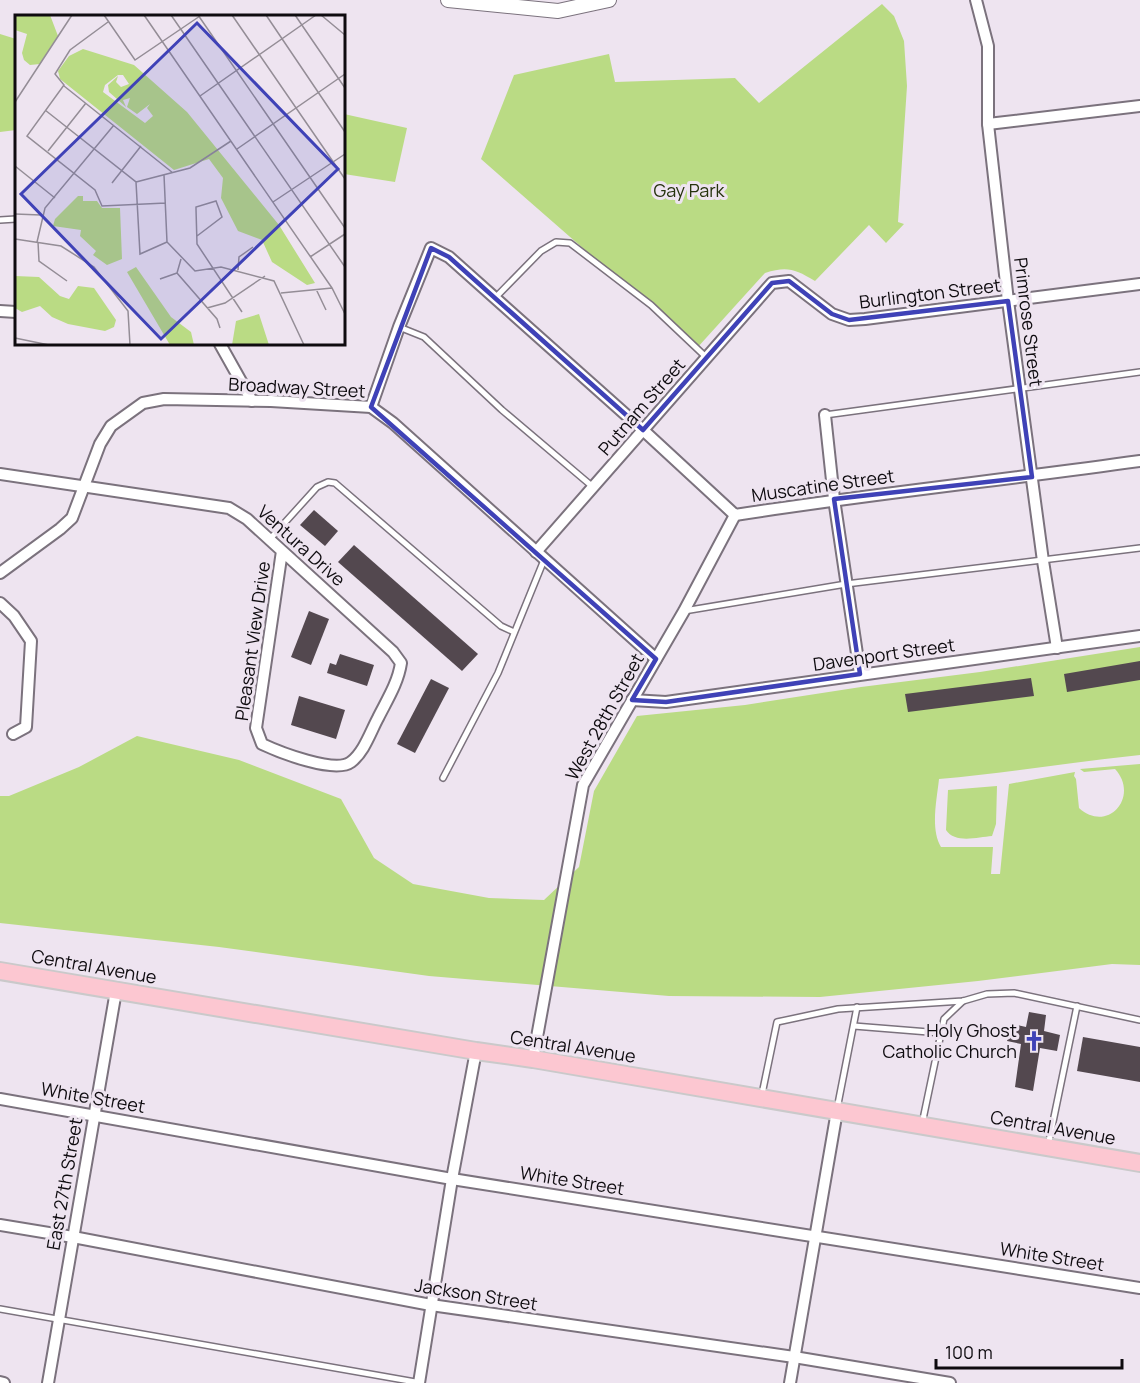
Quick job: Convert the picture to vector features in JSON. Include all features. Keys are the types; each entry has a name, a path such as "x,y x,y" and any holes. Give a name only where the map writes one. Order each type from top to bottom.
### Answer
{"main road":[{"name":"Central Avenue","path":"0,971 1140,1163"}],"street":[{"path":"448,0 558,11 609,0"},
{"name":"Primrose Street","path":"976,0 988,46 990,84 988,124 1008,301 1057,648"},
{"path":"988,124 1140,106"},
{"name":"Muscatine Street","path":"399,327 431,248 449,257 735,515 834,499 1032,477 1140,461"},
{"name":"Burlington Street","path":"772,283 789,281 831,314 849,320 1140,284"},
{"name":"Putnam Street","path":"540,555 594,487 772,283"},
{"path":"0,311 15,312"},
{"path":"371,407 399,327"},
{"path":"221,345 252,401"},
{"name":"Broadway Street","path":"0,573 72,518 100,444 111,426 143,403 164,399 371,407 393,423 656,659"},
{"path":"825,415 834,499 860,675"},
{"name":"Ventura Drive","path":"0,474 229,508 247,519 270,539 393,652 401,663"},
{"name":"West 28th Street","path":"533,1059 583,786 684,611 735,515"},
{"name":"Pleasant View Drive","path":"282,551 256,728 262,744 278,752 335,767 350,763 361,750 399,677 401,663"},
{"path":"0,603 14,616 31,641 26,727 13,734"},
{"name":"Davenport Street","path":"632,700 666,702 1140,636"},
{"name":"East 27th Street","path":"48,1383 116,991"},
{"path":"421,1383 431,1305 476,1051"},
{"name":"White Street","path":"0,1099 452,1179 1140,1288"},
{"path":"790,1383 837,1111"},
{"name":"Jackson Street","path":"0,1225 431,1305 794,1357 950,1383"}],"lane":[{"path":"0,220 15,219"},
{"path":"495,298 541,251 556,242 570,243 651,305 707,358"},
{"path":"399,327 424,337 502,410 594,487"},
{"path":"825,415 1140,372"},
{"path":"270,539 317,487 328,482 335,483 501,626 514,632"},
{"path":"684,611 846,584 1140,548"},
{"path":"443,778 498,673 540,555"},
{"path":"761,1098 777,1022 857,1007 963,1001 987,994 1014,993 1140,1020"},
{"path":"921,1125 944,1019 963,1001"},
{"path":"1048,1147 1077,1006"},
{"path":"837,1111 857,1007"},
{"path":"854,1026 941,1034"},
{"path":"0,1309 421,1383"}],"highlighted area":[{"path":"431,248 449,257 643,430 772,283 789,281 832,314 849,320 1008,301 1032,477 834,499 860,674 666,702 632,700 656,659 371,407"}],"green space":[{"name":"Gay Park","path":"882,4 894,16 904,41 907,86 898,222 904,224 886,243 869,225 815,281 785,269 765,273 697,348 481,159 514,75 609,54 615,82 735,78 759,103"},
{"path":"0,34 15,39 15,130 0,132"},
{"path":"345,114 407,128 395,182 345,174"},
{"path":"1140,647 1140,755 939,779 935,823 941,847 993,847 991,874 1000,874 1009,784 1075,772 1079,808 1090,815 1100,817 1110,814 1122,800 1124,790 1122,779 1115,769 1084,772 1080,769 1140,764 1140,965 1112,964 978,981 820,997 669,996 429,976 219,947 0,923 0,796 9,796 79,767 137,736 239,760 341,799 374,858 413,884 489,898 544,900 579,867 594,791 637,716 745,705"},
{"path":"997,786 996,824 992,836 967,839 955,837 946,830 948,790"}],"building":[{"path":"314,510 338,531 325,546 300,525"},
{"path":"354,545 478,654 462,671 338,562"},
{"path":"309,611 329,619 311,665 291,657"},
{"path":"340,654 374,665 367,686 327,673 330,663 336,665"},
{"path":"1140,661 1140,680 1067,692 1064,674"},
{"path":"1031,678 1034,696 908,712 905,694"},
{"path":"431,679 449,688 415,753 397,744"},
{"path":"299,696 345,710 336,739 291,725"},
{"path":"1029,1012 1046,1015 1044,1031 1060,1035 1057,1051 1040,1048 1033,1091 1015,1087 1021,1044 1007,1041 1012,1024 1026,1027"},
{"path":"1083,1037 1140,1047 1140,1082 1077,1071"}],"place":[{"name":"Holy Ghost Catholic Church","path":"1034,1041"}]}
